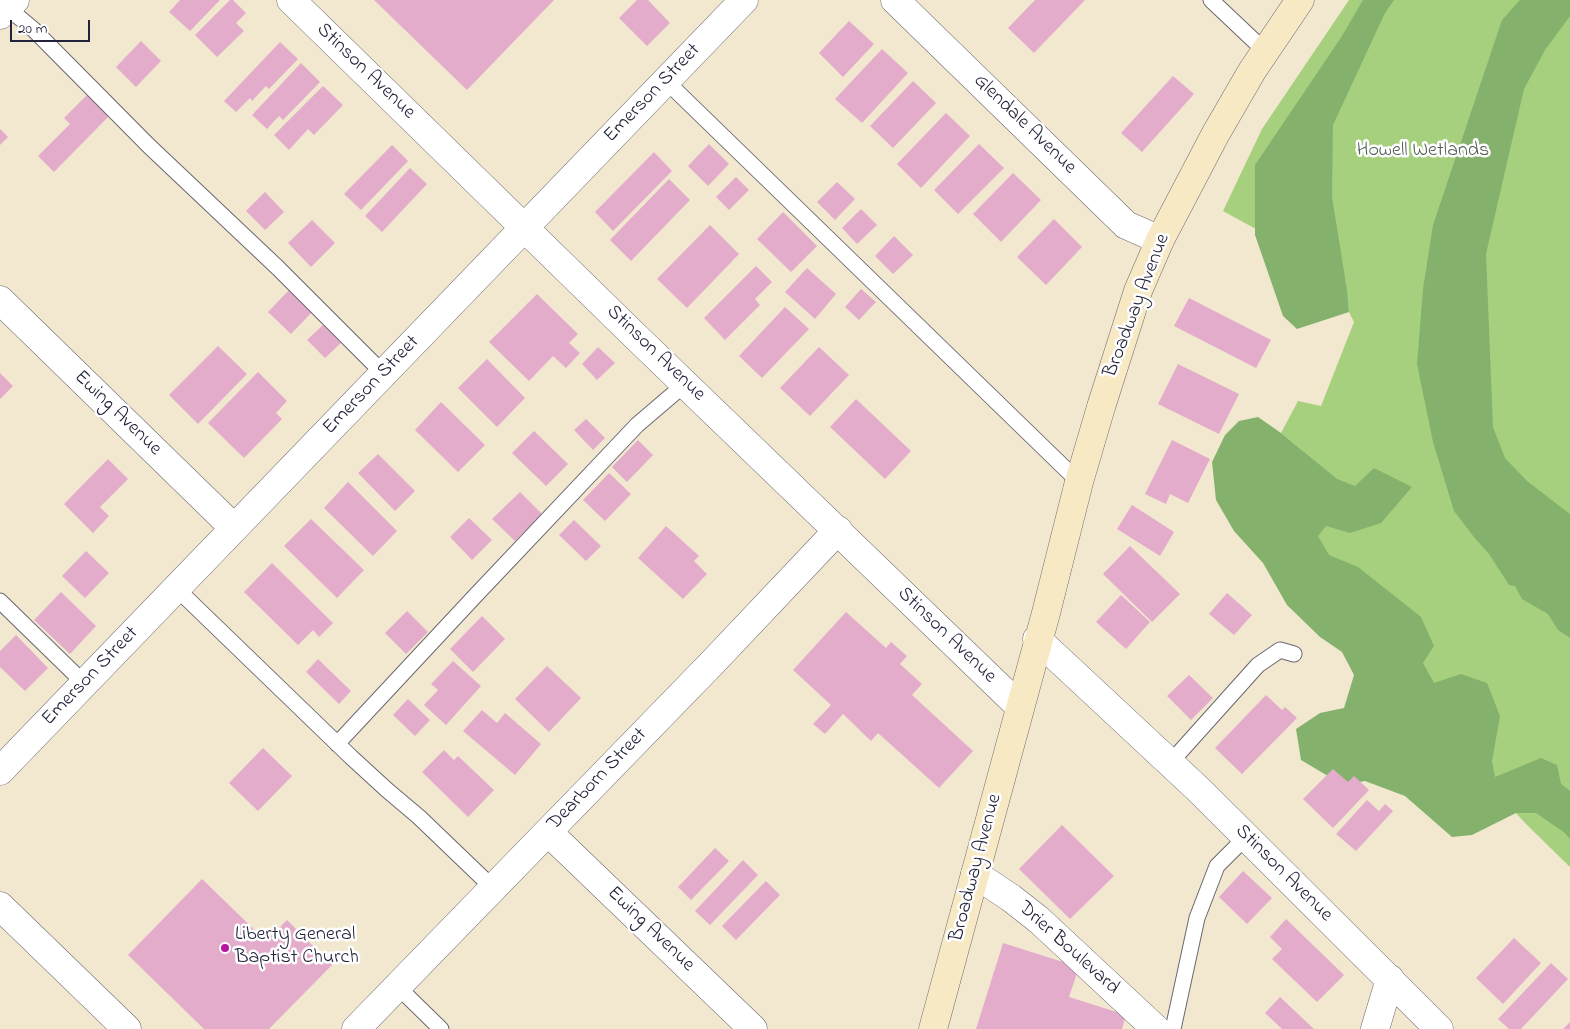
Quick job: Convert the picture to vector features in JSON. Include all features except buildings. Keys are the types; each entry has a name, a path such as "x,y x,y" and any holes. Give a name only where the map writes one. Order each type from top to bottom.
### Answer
{"main road":[{"name":"Broadway Avenue","path":"933,1029 1046,614 1079,482 1138,291 1160,240 1215,135 1252,71 1300,0"}],"street":[{"name":"Stinson Avenue","path":"291,0 1020,707"},
{"name":"Emerson Street","path":"0,771 744,0"},
{"name":"Glendale Avenue","path":"895,0 1126,225 1160,240"},
{"name":"Ewing Avenue","path":"0,300 234,528"},
{"name":"Dearborn Street","path":"356,1029 714,661 838,530"},
{"name":"Stinson Avenue","path":"1038,639 1170,763 1439,1029"},
{"name":"Ewing Avenue","path":"548,832 753,1029"},
{"name":"Drier Boulevard","path":"975,874 1011,898 1039,920 1156,1029"},
{"path":"0,906 127,1029"},
{"path":"1375,1029 1390,979"}],"lane":[{"path":"1211,0 1266,52"},
{"path":"6,6 33,29 384,374"},
{"path":"666,82 1079,482"},
{"path":"337,744 476,594 637,425 685,384"},
{"path":"176,588 337,744 419,817 493,888"},
{"path":"0,601 84,683"},
{"path":"1170,763 1258,665 1280,650 1294,654"},
{"path":"1173,1029 1197,918 1218,866 1246,837"},
{"path":"397,986 441,1029"}],"green space":[{"name":"Howell Wetlands","path":"1349,0 1570,0 1570,867 1526,824 1374,658 1322,624 1303,451 1281,433 1298,401 1321,406 1354,322 1349,312 1345,278 1223,211 1262,129"},
{"path":"1363,0 1394,0 1385,13 1333,125 1332,197 1349,312 1297,329 1283,316 1255,235 1255,165 1342,36"},
{"path":"1520,0 1570,0 1570,16 1545,50 1524,89 1486,254 1493,427 1505,458 1527,481 1570,514 1570,638 1558,630 1548,614 1522,599 1515,586 1509,585 1489,554 1454,511 1433,442 1417,364 1423,289 1433,225 1502,20"},
{"path":"1258,417 1281,433 1337,479 1355,486 1374,468 1412,487 1381,523 1350,533 1326,526 1318,536 1329,555 1358,567 1421,617 1434,646 1423,663 1434,683 1461,674 1487,683 1500,716 1492,761 1495,777 1541,758 1557,765 1561,784 1570,791 1570,839 1565,833 1536,813 1516,813 1472,835 1452,837 1405,796 1365,781 1343,785 1301,760 1296,729 1320,713 1344,708 1354,675 1342,652 1320,637 1287,605 1263,563 1234,531 1216,500 1212,462 1225,435 1239,421"}],"place":[{"name":"Liberty General Baptist Church","path":"225,948"}]}
